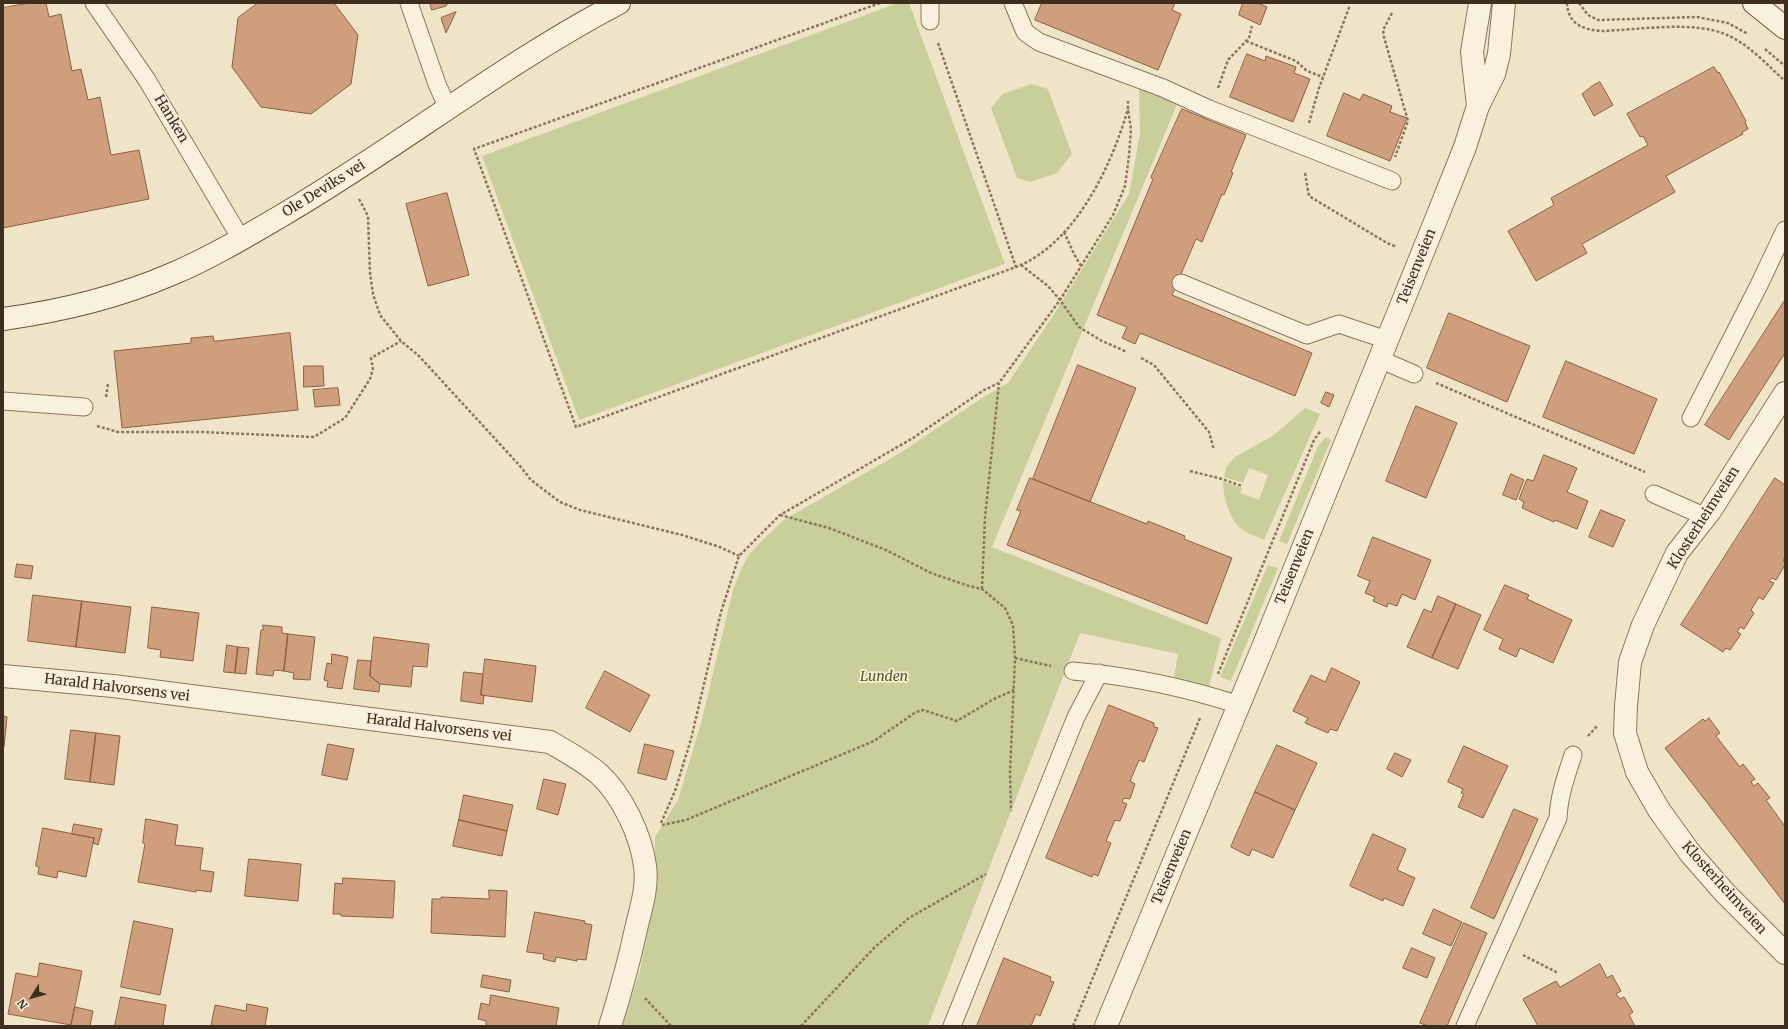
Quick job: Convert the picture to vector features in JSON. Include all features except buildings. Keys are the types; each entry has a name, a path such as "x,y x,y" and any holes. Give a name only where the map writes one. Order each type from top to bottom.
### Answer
{"street":[{"name":"Ole Deviks vei","path":"3,319 40,314 129,290 203,260 313,198 546,44 619,3"},
{"name":"Teisenveien","path":"1478,106 1472,52 1480,3"},
{"name":"Teisenveien","path":"1106,1026 1239,705 1444,201 1478,106 1494,74 1500,54 1504,3"},
{"path":"1754,3 1785,28"},
{"name":"Klosterheimveien","path":"1785,393 1706,517 1677,553 1643,624 1630,662 1625,733 1637,772 1659,810 1690,853 1725,893 1785,953"},
{"name":"Harald Halvorsens vei","path":"3,676 112,686 550,742 574,755 600,775 630,817 645,866 645,893 624,978 610,1026"}],"lane":[{"name":"Hanken","path":"94,3 147,80 242,239"},
{"path":"409,3 437,84 448,109"},
{"path":"930,3 930,21"},
{"path":"1013,3 1025,32 1039,42 1130,76 1215,112 1390,180"},
{"path":"1691,418 1759,285 1785,230"},
{"path":"1181,283 1307,335 1339,324 1383,350 1414,374"},
{"path":"3,401 77,406"},
{"path":"1654,494 1706,517"},
{"path":"1073,671 1099,673 1153,682 1239,705"},
{"path":"952,1026 1076,717 1099,673"},
{"path":"1465,1026 1558,818 1563,784 1573,755"}],"path":[{"path":"880,3 474,150 576,427 1016,267 1039,256 1079,215 1101,177 1121,131 1128,109 1130,76"},
{"path":"1567,3 1568,15 1579,26 1586,29 1602,31 1698,28 1727,35 1744,45 1785,81"},
{"path":"1580,3 1588,15 1598,20 1697,17 1728,23 1750,36"},
{"path":"1350,6 1323,77 1301,154 1309,196 1387,243 1403,249"},
{"path":"1390,180 1408,121 1384,37 1383,30 1392,13"},
{"path":"930,21 1016,267"},
{"path":"1215,112 1217,93 1222,72 1228,60 1246,41 1252,26"},
{"path":"1246,41 1296,61 1307,71 1323,77"},
{"path":"1764,47 1785,66"},
{"path":"1014,690 994,699 957,721 923,710 916,712 874,741 686,820 660,825 675,792 691,739 721,612 739,556 780,515 913,438 984,390 999,383 1060,300 1113,215 1125,186 1132,129 1128,109"},
{"path":"359,199 368,216 370,273 375,301 380,315 401,340 419,356 520,466 531,480 555,498 580,510 682,535 720,547 739,556"},
{"path":"1064,232 1081,266"},
{"path":"1021,265 1048,286 1079,327 1102,341 1127,352"},
{"path":"77,406 83,420 118,432 202,432 314,437 345,418 370,379 372,369 371,358 401,340"},
{"path":"1141,358 1154,366 1209,432 1214,450"},
{"path":"1414,374 1647,473 1654,494"},
{"path":"982,589 985,517 999,383"},
{"path":"1190,471 1242,486"},
{"path":"780,515 829,528 886,550 931,573 982,589 1005,608 1013,625 1015,658 1010,773 1011,817"},
{"path":"1015,658 1073,671"},
{"path":"801,1026 875,947 909,918 1021,855"},
{"path":"1500,946 1525,955 1558,973"},
{"path":"624,978 640,992 671,1026"}],"green space":[{"path":"898,3 909,3 1005,264 579,420 482,156"},
{"path":"1031,84 1048,89 1072,154 1057,173 1031,182 1017,178 991,108 1003,94"},
{"name":"Lunden","path":"1139,88 1175,102 1176,107 992,547 1221,638 1209,687 1174,677 1178,654 1080,633 928,1026 622,1026 640,971 651,915 655,882 655,837 678,800 701,723 733,590 741,569 750,553 782,521 900,453 985,396 1008,383 1054,314 1129,194 1140,134"},
{"path":"1305,408 1320,414 1264,540 1244,531 1234,521 1227,505 1223,481 1242,488 1240,493 1259,500 1268,475 1249,468 1243,483 1224,477 1226,467 1235,457 1274,435"},
{"path":"1326,437 1331,440 1287,544 1279,541 1318,446"},
{"path":"1268,565 1278,568 1231,681 1220,677"}]}
